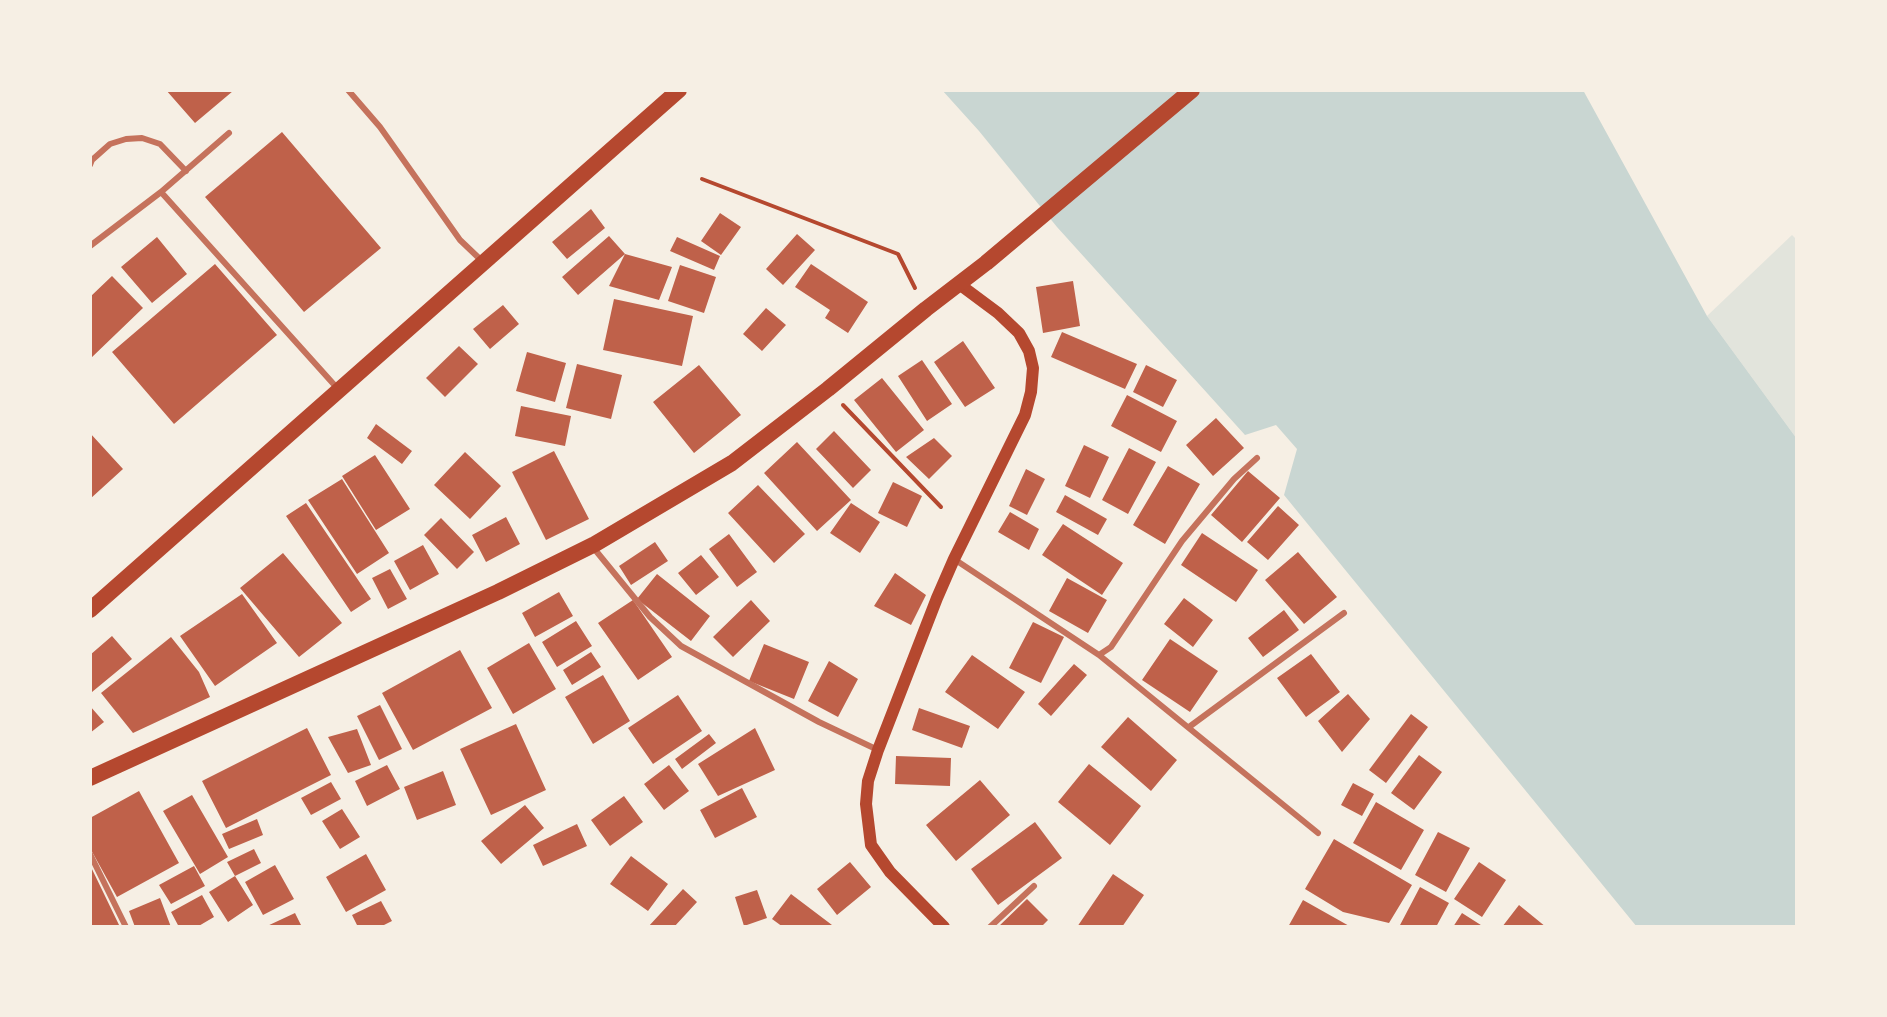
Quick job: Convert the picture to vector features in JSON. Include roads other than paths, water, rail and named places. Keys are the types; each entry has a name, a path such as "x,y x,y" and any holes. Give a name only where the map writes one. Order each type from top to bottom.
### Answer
{"highway":[{"path":"90,610 679,90"},
{"path":"90,778 498,592 592,546 732,463 986,263 1192,90"}],"main road":[{"path":"944,927 890,872 872,845 866,804 875,749 954,559 1025,415 1032,392 1029,351 1019,333 998,313 959,284"}],"street":[{"path":"348,90 380,127 460,240 484,263"},
{"path":"90,246 161,192 229,133"},
{"path":"90,165 92,160 110,144 126,139 142,138 160,144 186,171"},
{"path":"161,192 338,390"},
{"path":"1099,655 1111,646 1188,533 1234,479 1257,458"},
{"path":"592,546 650,617 681,645 819,722 875,749"},
{"path":"954,559 1099,655 1318,833"},
{"path":"1189,727 1344,613"},
{"path":"90,854 126,927"},
{"path":"990,927 1034,886"}]}
